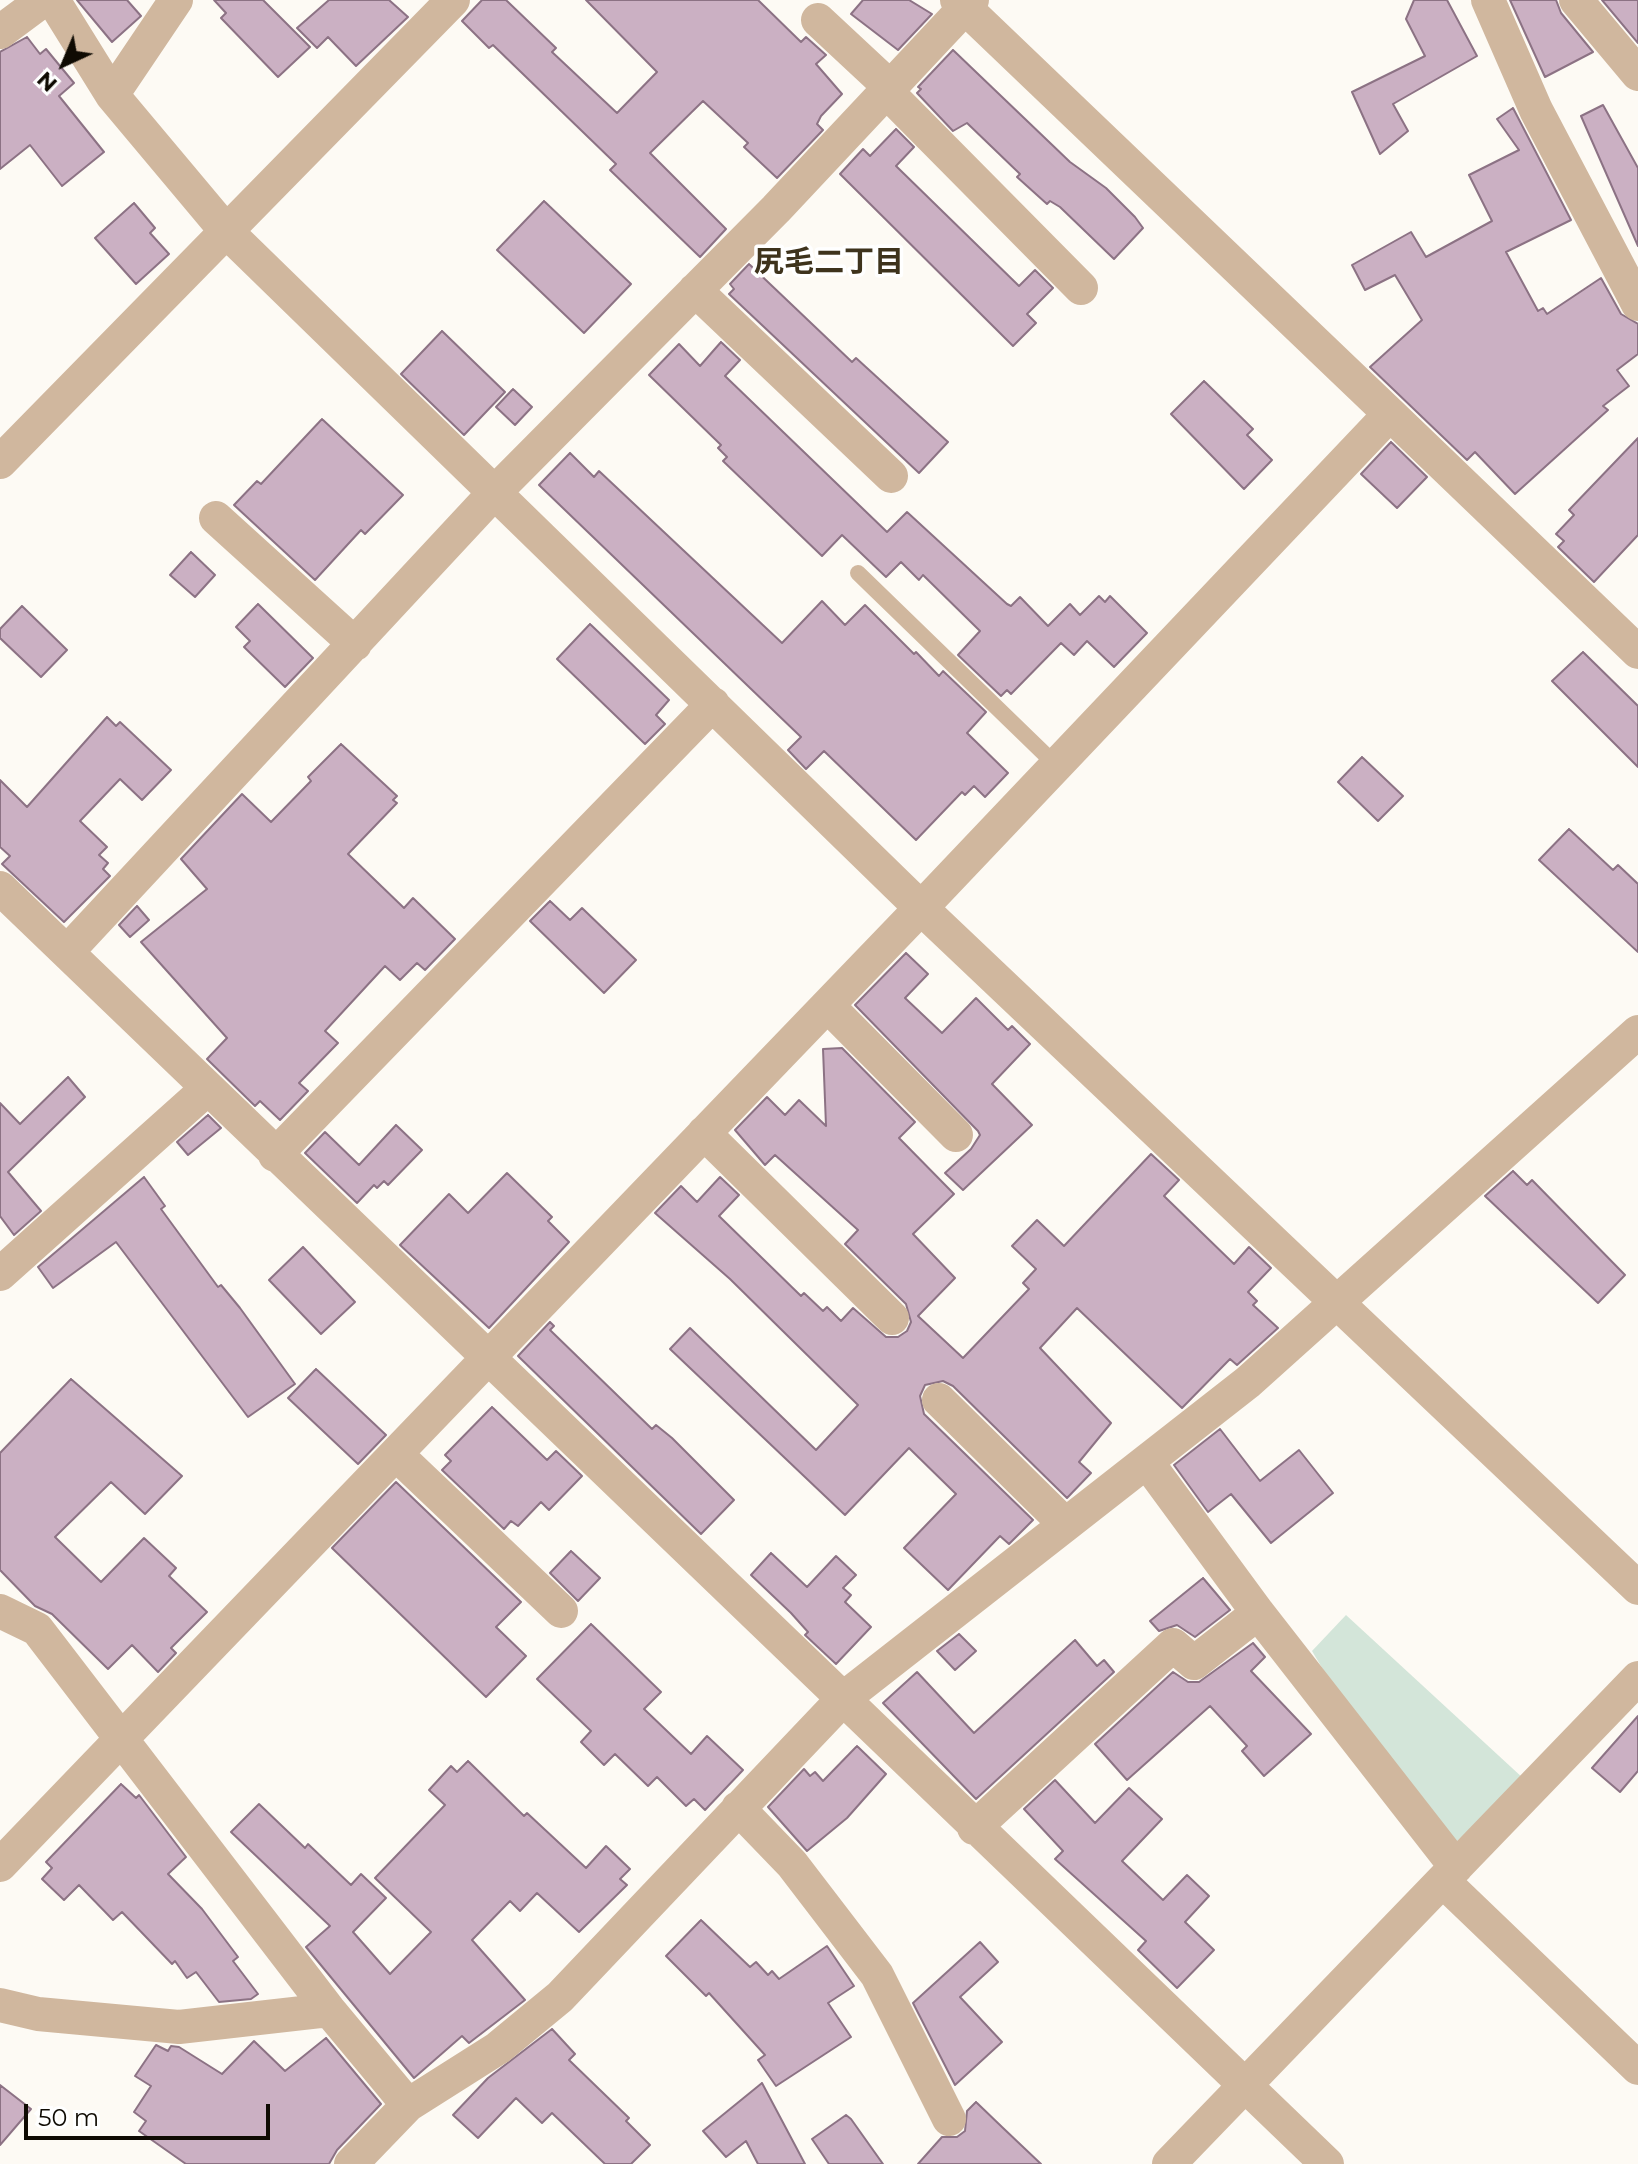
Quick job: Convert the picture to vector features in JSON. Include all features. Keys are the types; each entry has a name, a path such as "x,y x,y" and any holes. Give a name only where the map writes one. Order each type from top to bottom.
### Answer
{"street":[{"path":"0,32 43,0"},
{"path":"53,0 112,95 226,231 921,908 1336,1304 1633,1571"},
{"path":"112,95 176,0"},
{"path":"0,462 453,0"},
{"path":"1488,0 1536,110 1638,304"},
{"path":"1576,0 1638,74"},
{"path":"67,952 495,492 889,90 965,2 1638,652"},
{"path":"818,20 1081,288"},
{"path":"695,290 891,476"},
{"path":"0,1865 121,1736 828,1006 1390,414"},
{"path":"216,518 355,644"},
{"path":"275,1155 713,704"},
{"path":"0,888 665,1531 844,1698 974,1828 1327,2164"},
{"path":"828,1006 956,1135"},
{"path":"351,2164 408,2105 498,2048 560,1997 844,1698 1248,1382 1638,1032"},
{"path":"0,1274 208,1088"},
{"path":"704,1133 892,1318"},
{"path":"939,1400 1065,1524"},
{"path":"396,1454 561,1611"},
{"path":"1147,1462 1449,1874 1638,2068"},
{"path":"0,1611 37,1629 329,2010 408,2105"},
{"path":"974,1828 1173,1645 1194,1663 1258,1613"},
{"path":"1169,2164 1638,1678"},
{"path":"738,1808 792,1864 877,1975 949,2119"},
{"path":"0,2005 38,2014 179,2027 329,2010"}],"lane":[{"path":"858,573 1056,765"}],"green space":[{"path":"1346,1615 1524,1779 1454,1844 1334,1688 1312,1651"}],"building":[{"path":"77,0 127,0 141,16 112,42"},
{"path":"214,0 263,0 310,47 278,77 221,18 226,13"},
{"path":"329,0 389,0 408,17 356,66 328,37 317,48 297,28"},
{"path":"482,0 506,0 556,48 552,52 617,113 657,72 586,0 758,0 801,42 806,37 826,55 816,64 842,94 821,116 817,124 823,130 777,178 744,147 748,143 703,101 650,153 726,229 700,257 610,170 616,164 493,45 489,48 462,21"},
{"path":"863,0 909,0 932,14 898,50 851,14"},
{"path":"1414,0 1447,0 1477,56 1393,104 1408,131 1380,154 1352,92 1425,56 1406,19"},
{"path":"1510,0 1556,0 1561,13 1593,52 1545,77"},
{"path":"1602,0 1638,0 1638,43"},
{"path":"27,37 40,54 46,49 74,83 59,96 104,152 62,186 30,145 0,169 0,52"},
{"path":"953,50 1070,162 1106,188 1135,217 1143,228 1114,259 1060,207 1050,201 1047,204 1017,177 1020,174 967,123 953,131 917,93 921,89 918,87"},
{"path":"1603,105 1638,168 1638,246 1581,116"},
{"path":"1513,108 1571,220 1506,252 1538,311 1543,308 1547,314 1601,278 1621,314 1638,324 1638,354 1617,370 1629,386 1603,406 1608,410 1515,494 1475,452 1467,460 1370,367 1422,320 1395,275 1365,290 1352,265 1411,232 1426,257 1492,221 1469,175 1519,150 1497,119"},
{"path":"896,129 914,147 896,166 1019,286 1035,270 1053,288 1027,314 1036,323 1013,346 840,174 863,149 870,156"},
{"path":"544,201 631,284 584,333 497,250"},
{"path":"134,203 155,228 150,233 169,254 136,284 95,238"},
{"path":"749,264 852,362 856,358 948,442 919,473 729,294 734,289 730,284"},
{"path":"442,331 505,392 464,435 401,374"},
{"path":"721,342 740,360 725,376 887,532 907,512 1007,604 1011,606 1020,597 1048,626 1070,604 1080,615 1099,596 1105,602 1110,596 1147,633 1114,667 1087,641 1074,655 1061,643 1011,694 1007,690 1001,696 958,655 980,631 923,575 919,580 901,562 886,577 842,535 822,556 723,461 727,457 718,448 721,445 649,375 679,344 700,366"},
{"path":"1204,381 1253,429 1247,435 1272,460 1244,489 1171,414"},
{"path":"513,389 532,407 515,425 496,407"},
{"path":"322,419 403,495 365,534 361,530 315,580 234,505 257,481 261,484"},
{"path":"1638,438 1638,535 1594,582 1558,547 1564,541 1556,534 1574,515 1569,510"},
{"path":"1391,442 1427,477 1397,508 1361,474"},
{"path":"570,453 594,477 599,471 782,643 822,601 845,625 865,605 914,654 916,652 939,676 943,671 986,712 967,733 1008,773 985,797 974,786 965,795 962,792 916,840 824,751 806,769 788,750 801,737 539,485"},
{"path":"191,552 215,575 195,597 170,575"},
{"path":"258,604 313,658 285,687 244,647 250,641 236,627"},
{"path":"22,606 67,650 41,677 0,638 0,629"},
{"path":"590,624 669,700 656,715 665,724 645,744 557,659"},
{"path":"1583,652 1638,706 1638,767 1552,681"},
{"path":"107,717 116,726 120,722 171,770 142,800 120,779 80,821 107,847 99,855 108,863 103,869 110,876 64,922 2,864 10,856 0,847 0,780 27,807"},
{"path":"341,744 397,796 393,800 397,803 348,854 404,908 413,898 455,939 425,970 417,963 400,980 385,966 325,1031 338,1043 299,1083 308,1091 280,1120 260,1101 255,1106 207,1059 227,1038 141,942 207,889 181,859 242,794 271,822 311,781 308,777"},
{"path":"1362,757 1403,796 1378,821 1338,782"},
{"path":"1569,829 1613,870 1618,865 1638,884 1638,952 1539,860"},
{"path":"550,901 570,920 582,908 636,960 604,993 530,921"},
{"path":"137,906 149,920 130,937 119,925"},
{"path":"906,953 928,974 905,998 942,1033 976,998 1008,1030 1012,1026 1030,1044 992,1084 1032,1125 963,1190 945,1173 971,1149 980,1135 978,1131 855,1005"},
{"path":"842,1048 915,1122 899,1138 954,1194 913,1234 955,1278 918,1316 963,1358 1029,1289 1023,1283 1036,1269 1012,1246 1037,1220 1064,1246 1151,1154 1179,1180 1164,1196 1234,1264 1249,1247 1271,1268 1248,1292 1257,1301 1253,1305 1278,1328 1237,1365 1230,1359 1182,1408 1077,1308 1040,1348 1111,1423 1079,1462 1091,1473 1067,1498 953,1386 943,1381 925,1385 920,1396 924,1414 1033,1520 1009,1544 1000,1536 948,1590 904,1548 956,1494 909,1448 845,1515 670,1349 690,1328 816,1450 858,1405 730,1279 655,1213 681,1186 697,1202 720,1177 739,1195 719,1216 801,1296 804,1293 823,1311 827,1307 841,1321 853,1308 886,1337 898,1337 907,1331 911,1322 906,1304 845,1244 858,1230 775,1155 765,1165 735,1130 767,1097 785,1115 799,1100 826,1126 823,1049"},
{"path":"68,1077 85,1097 8,1172 41,1211 14,1235 0,1216 0,1103 20,1124"},
{"path":"208,1115 221,1128 188,1155 177,1142"},
{"path":"396,1125 422,1150 388,1185 384,1181 377,1188 374,1185 357,1203 305,1153 325,1132 359,1165"},
{"path":"1513,1171 1527,1185 1532,1180 1625,1275 1598,1303 1485,1196"},
{"path":"507,1173 552,1217 548,1221 569,1242 489,1328 400,1245 449,1194 468,1213"},
{"path":"144,1177 165,1206 161,1209 218,1287 221,1285 240,1308 295,1384 248,1417 116,1242 53,1288 38,1267"},
{"path":"303,1247 355,1302 321,1334 269,1280"},
{"path":"550,1322 554,1326 550,1330 652,1429 656,1425 672,1438 734,1500 701,1534 518,1356"},
{"path":"316,1369 386,1435 358,1464 288,1398"},
{"path":"71,1379 182,1476 145,1514 111,1482 55,1537 101,1582 144,1538 176,1568 169,1576 207,1612 171,1648 176,1653 158,1672 132,1645 108,1669 52,1614 35,1606 0,1570 0,1453"},
{"path":"492,1407 547,1460 556,1451 582,1476 549,1510 541,1502 518,1526 511,1521 504,1529 442,1470 451,1461 445,1455"},
{"path":"1220,1429 1260,1481 1299,1450 1333,1493 1271,1543 1231,1494 1208,1512 1174,1465"},
{"path":"396,1482 521,1602 496,1627 526,1656 486,1697 332,1548"},
{"path":"571,1551 600,1578 578,1601 550,1573"},
{"path":"771,1553 807,1587 836,1556 856,1575 843,1588 851,1595 845,1602 871,1627 836,1664 805,1635 808,1632 791,1613 751,1575"},
{"path":"1203,1578 1230,1610 1195,1637 1177,1625 1159,1631 1150,1621"},
{"path":"591,1624 661,1692 644,1709 691,1754 707,1736 743,1770 705,1810 694,1799 686,1806 657,1777 648,1786 615,1754 604,1765 581,1742 591,1731 537,1679"},
{"path":"959,1634 976,1651 955,1670 937,1651"},
{"path":"1075,1640 1097,1666 1104,1660 1114,1672 976,1799 883,1703 917,1672 974,1733"},
{"path":"1253,1643 1265,1657 1251,1671 1311,1734 1264,1776 1242,1751 1247,1746 1210,1706 1127,1780 1095,1744 1173,1672 1188,1682 1199,1682"},
{"path":"1638,1716 1638,1771 1620,1792 1592,1768"},
{"path":"857,1746 886,1774 847,1818 807,1851 768,1807 804,1769 810,1776 815,1772 823,1781"},
{"path":"468,1761 524,1816 527,1813 586,1868 606,1846 630,1869 620,1879 627,1885 579,1932 537,1893 520,1911 510,1901 472,1940 525,2000 469,2043 462,2036 414,2078 306,1947 330,1926 231,1832 259,1804 305,1848 308,1844 351,1885 361,1874 386,1898 353,1932 390,1974 431,1932 375,1878 445,1805 429,1790 451,1766 457,1772"},
{"path":"1055,1780 1095,1823 1129,1788 1162,1819 1122,1861 1163,1900 1187,1875 1209,1896 1185,1922 1214,1950 1177,1988 1138,1950 1146,1941 1055,1859 1063,1851 1024,1809"},
{"path":"121,1784 136,1798 139,1795 186,1857 168,1874 202,1909 238,1957 233,1961 258,1994 251,1999 219,2002 196,1972 187,1978 175,1961 172,1964 122,1912 113,1920 79,1885 64,1900 42,1879 52,1868 46,1862"},
{"path":"701,1920 750,1967 756,1962 768,1975 772,1971 779,1979 827,1946 854,1986 828,2003 851,2037 776,2086 758,2060 765,2055 709,1993 706,1996 666,1956"},
{"path":"980,1942 998,1962 960,1997 1002,2042 955,2085 913,2003"},
{"path":"552,2029 575,2054 569,2060 629,2118 626,2121 650,2145 631,2164 605,2164 552,2113 542,2123 516,2098 478,2138 453,2115 488,2078"},
{"path":"326,2038 381,2104 337,2150 329,2164 186,2164 139,2131 146,2121 134,2112 151,2086 135,2076 156,2045 168,2051 171,2046 179,2047 222,2074 254,2041 285,2071"},
{"path":"762,2083 805,2164 758,2164 746,2141 726,2157 703,2131"},
{"path":"0,2085 31,2109 0,2145"},
{"path":"976,2102 1041,2164 918,2164 942,2137 957,2137 965,2131 967,2111"},
{"path":"846,2115 883,2164 829,2164 812,2139"}],"district":[{"name":"尻毛二丁目","path":"829,263"}]}
